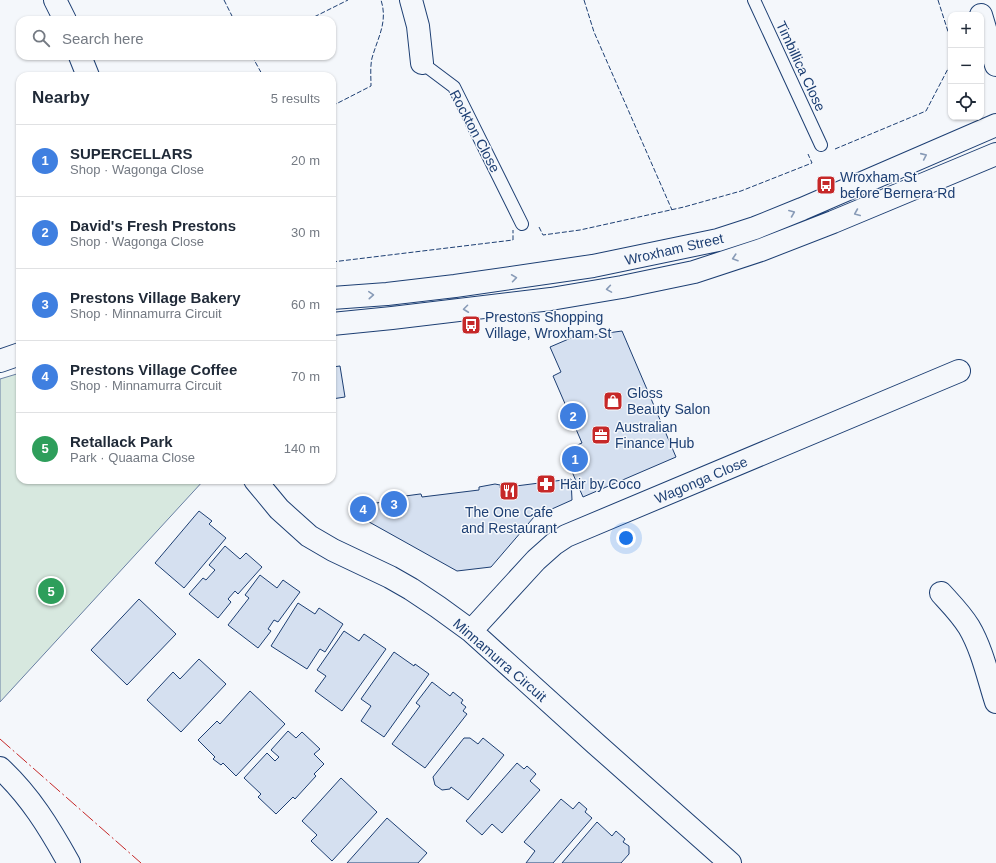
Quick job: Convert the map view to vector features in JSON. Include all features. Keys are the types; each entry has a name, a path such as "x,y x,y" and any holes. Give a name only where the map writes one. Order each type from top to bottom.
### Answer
{"street":[{"path":"55,0 63,16"},
{"name":"Rockton Close","path":"411,0 418,26 422,64"},
{"path":"976,0 980,12"},
{"path":"984,25 996,65"},
{"path":"82,60 86,72"},
{"name":"Wroxham Street","path":"336,298 387,294 455,286 594,266 718,240 756,228 802,209 996,125"},
{"name":"Wroxham Street","path":"336,324 551,299 622,287 694,272 761,250 826,225 996,154"},
{"path":"0,361 16,355"},
{"name":"Wagonga Close","path":"471,631 536,560 554,544 566,536 959,371"},
{"name":"Minnamurra Circuit","path":"258,484 279,509 309,536 333,550 390,577 438,607 471,631 602,750 730,863"},
{"path":"941,593 962,617 975,640 996,702"},
{"path":"3,779 32,802 68,863"}],"lane":[{"name":"Timbillica Close","path":"754,0 820,145"},
{"name":"Rockton Close","path":"422,64 454,87 522,224"}],"shaded area":[{"path":"16,374 16,484 200,484 0,702 0,379"}],"building":[{"path":"622,331 676,457 583,497 563,451 582,443 553,376 561,372 550,347 571,338"},
{"path":"336,366 340,366 345,397 336,398"},
{"path":"571,479 572,500 534,517 491,567 457,571 362,518 356,518 353,506 399,500 398,497 420,494 422,497 479,490 479,487 495,484 500,485 500,488"},
{"path":"199,511 212,521 209,524 226,538 184,588 155,563"},
{"path":"225,546 240,559 246,553 262,567 238,594 235,591 228,599 231,602 218,618 189,594 203,578 206,580 215,570 209,565"},
{"path":"260,575 277,588 283,580 300,592 278,622 274,620 268,629 271,631 258,648 228,625 249,598 245,595"},
{"path":"139,599 176,634 127,685 91,650"},
{"path":"298,603 315,614 319,608 343,624 325,652 320,649 307,669 271,646"},
{"path":"344,631 359,641 364,634 386,649 342,711 315,691 326,676 317,670"},
{"path":"394,652 414,666 415,664 429,674 384,737 361,721 371,706 361,699"},
{"path":"199,659 226,684 181,732 147,700 173,672 180,679"},
{"path":"432,682 450,696 453,692 463,700 461,703 466,707 463,711 467,714 425,768 392,744 420,706 416,703"},
{"path":"250,691 285,724 236,776 223,763 221,765 213,759 215,757 198,740 217,721 220,724"},
{"path":"288,731 296,738 302,732 320,749 314,754 324,764 314,774 316,776 295,799 293,797 276,814 258,797 261,794 244,778 267,753 275,761 279,757 271,750"},
{"path":"464,738 470,738 478,744 483,738 504,755 468,800 451,787 450,789 442,790 435,785 433,777"},
{"path":"517,763 524,769 527,766 536,774 530,781 540,790 502,833 492,824 482,835 466,821"},
{"path":"341,778 377,812 332,861 311,841 317,835 302,821"},
{"path":"561,799 573,809 579,802 587,809 585,812 592,818 553,863 526,863 535,851 524,842"},
{"path":"387,818 427,853 418,863 347,863"},
{"path":"597,822 612,836 616,831 625,839 623,842 629,846 629,854 621,863 562,863"}],"fence":[{"path":"224,0 232,16"},
{"path":"316,16 348,0"},
{"path":"336,104 371,86 372,58 383,22 383,8 381,0"},
{"path":"584,0 594,32 672,210"},
{"path":"938,0 948,32"},
{"path":"254,60 261,72"},
{"path":"835,149 926,111 948,69"},
{"path":"539,227 543,235 580,230 684,207 741,191 812,163 808,154"},
{"path":"336,262 513,240 513,230"}],"power":[{"path":"0,739 141,863"}],"place":[{"name":"Wroxham St before Bernera Rd","path":"826,185"},
{"name":"Prestons Shopping Village, Wroxham St","path":"471,325"},
{"name":"Gloss Beauty Salon","path":"613,401"},
{"name":"David's Fresh Prestons","path":"573,416"},
{"name":"Australian Finance Hub","path":"601,435"},
{"name":"SUPERCELLARS","path":"575,459"},
{"name":"Hair by Coco","path":"546,484"},
{"name":"The One Cafe and Restaurant","path":"509,491"},
{"name":"Prestons Village Bakery","path":"394,504"},
{"name":"Prestons Village Coffee","path":"363,509"},
{"name":"Retallack Park","path":"51,591"}]}
